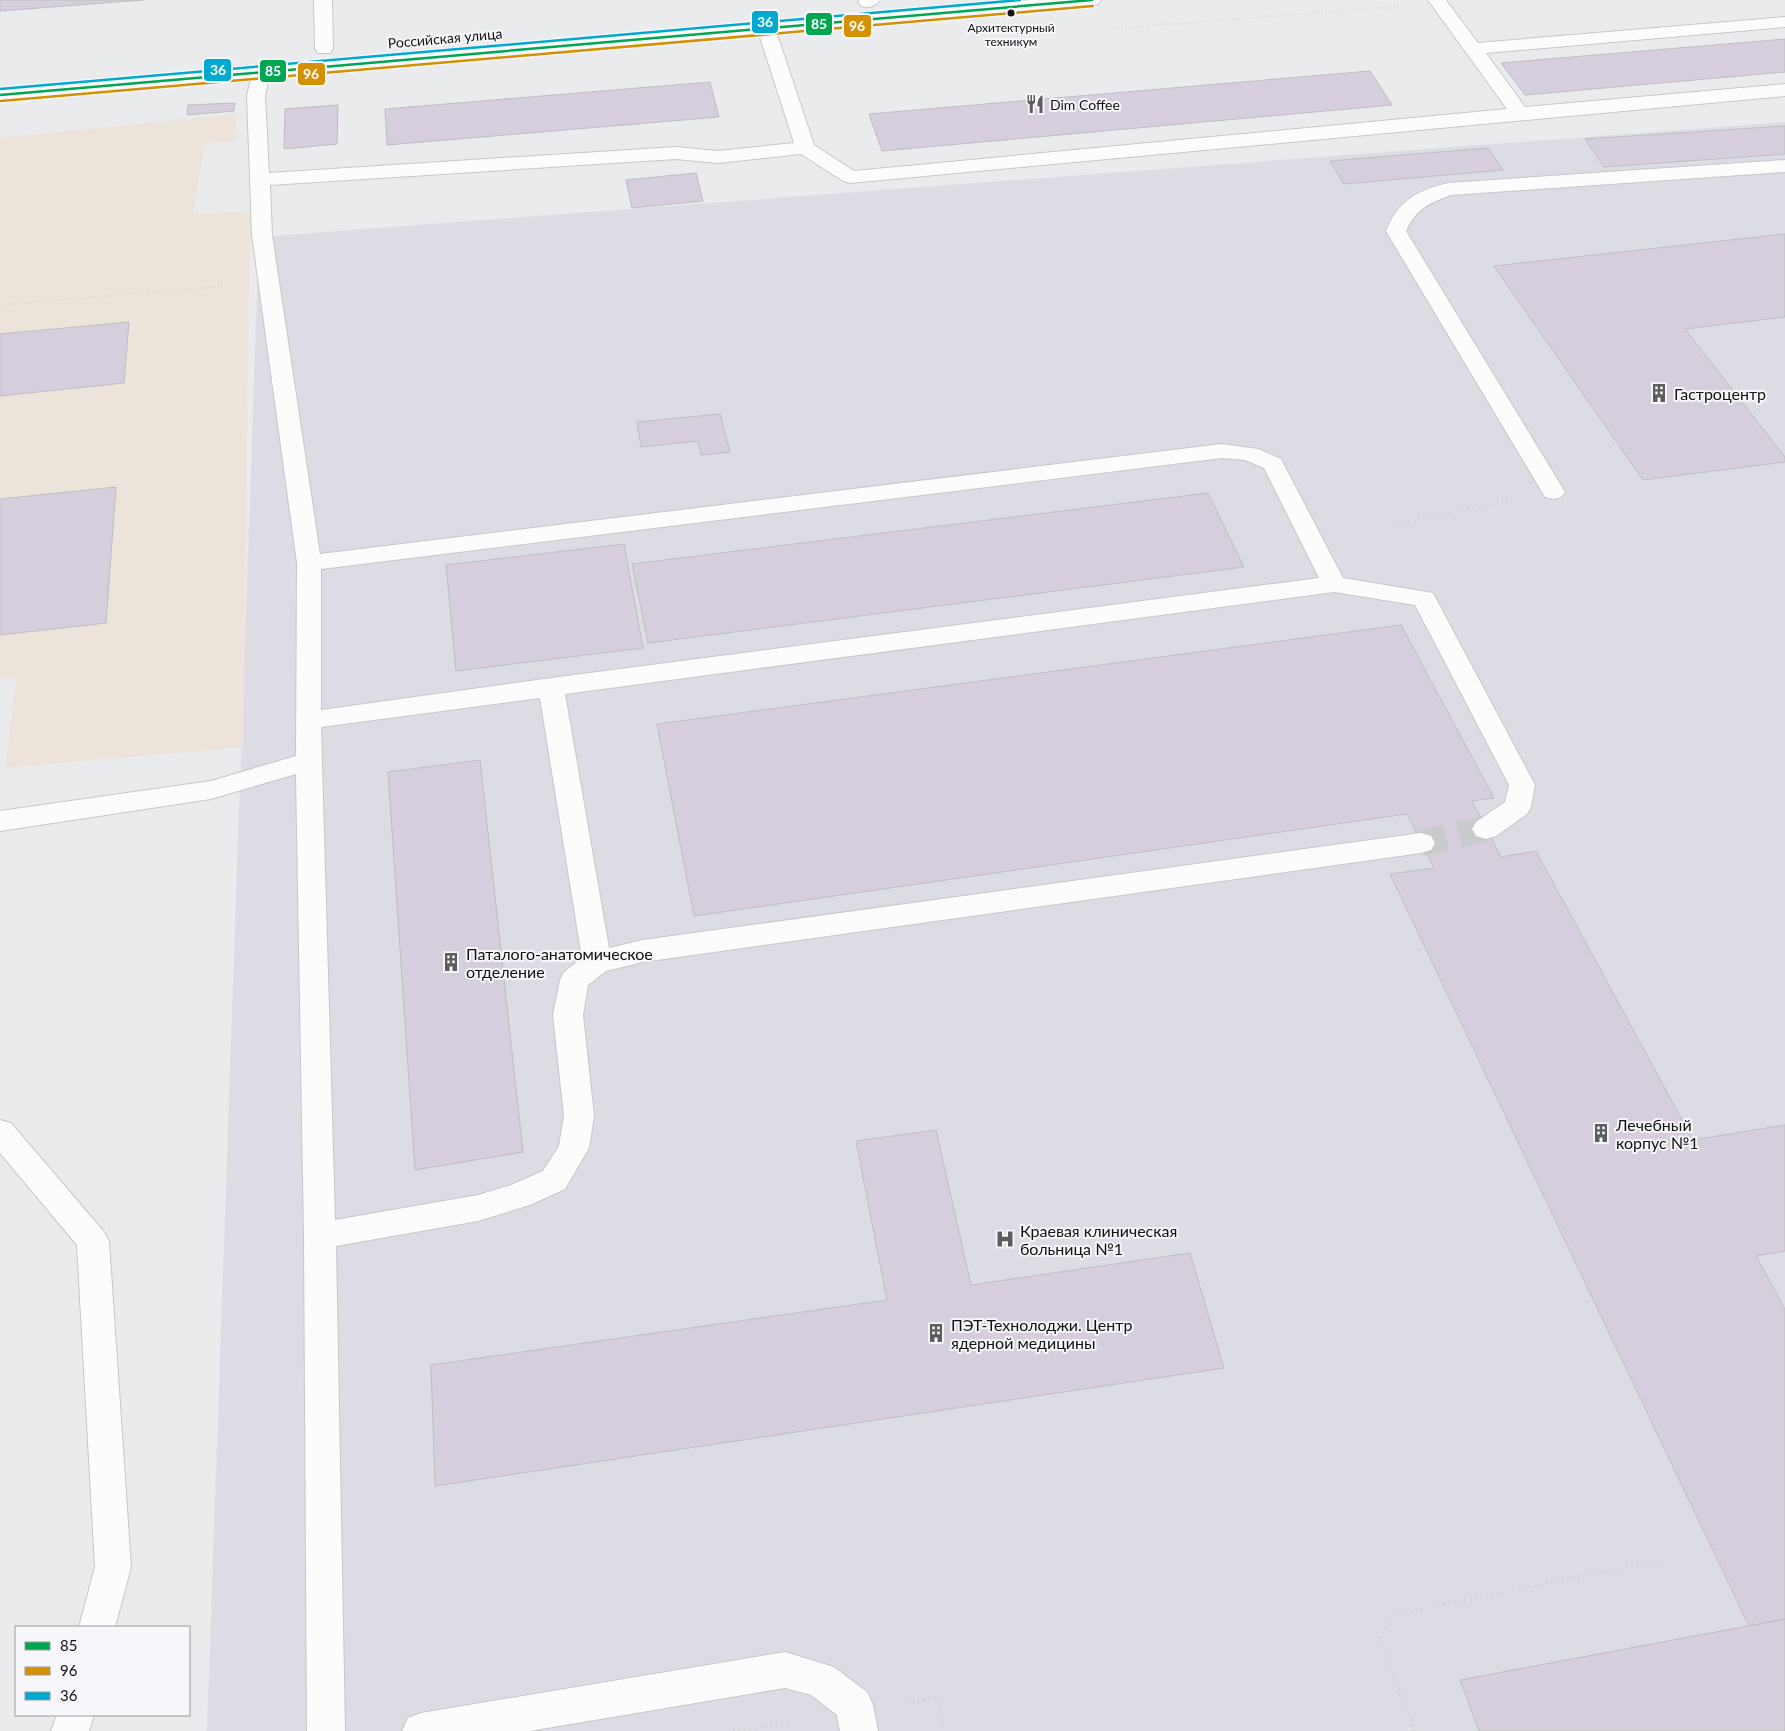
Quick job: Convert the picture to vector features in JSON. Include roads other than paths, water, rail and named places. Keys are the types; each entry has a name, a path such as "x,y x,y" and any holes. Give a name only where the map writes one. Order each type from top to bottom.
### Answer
{"main road":[{"path":"323,0 324,49"},
{"name":"Российская улица","path":"0,75 890,0"},
{"name":"Российская улица","path":"0,95 1092,0"},
{"path":"1437,0 1520,113"},
{"path":"1473,49 1785,22"},
{"path":"766,28 805,148"},
{"path":"261,73 256,95 262,234 309,563 308,720 320,1236 326,1731"},
{"path":"259,180 676,153 718,157 805,148 850,177 1520,113 1785,90"},
{"path":"1553,492 1396,231 1403,213 1418,200 1448,189 1785,166"},
{"path":"309,563 1222,451 1250,454 1273,464 1334,584"},
{"path":"308,720 551,686 1334,584 1424,599 1522,785 1518,807 1486,830"},
{"path":"551,686 597,962"},
{"path":"0,821 211,790 310,761"},
{"path":"320,1236 478,1208 520,1196 554,1180 574,1148 579,1116 568,1015 574,980 597,962 642,952 1421,842"},
{"path":"0,1132 93,1241 113,1567 97,1626"},
{"path":"421,1731 785,1670 821,1680 854,1705 859,1731"},
{"path":"70,1731 75,1716"}],"tunnel":[{"path":"1421,843 1486,829"}],"place":[{"name":"Архитектурный техникум","path":"1011,13"},
{"name":"Dim Coffee","path":"1035,104"},
{"name":"Гастроцентр","path":"1659,393"},
{"name":"Паталого-анатомическое отделение","path":"451,962"},
{"name":"Лечебный корпус №1","path":"1601,1133"},
{"name":"Краевая клиническая больница №1","path":"1005,1239"},
{"name":"ПЭТ-Технолоджи. Центр ядерной медицины","path":"936,1333"}]}
